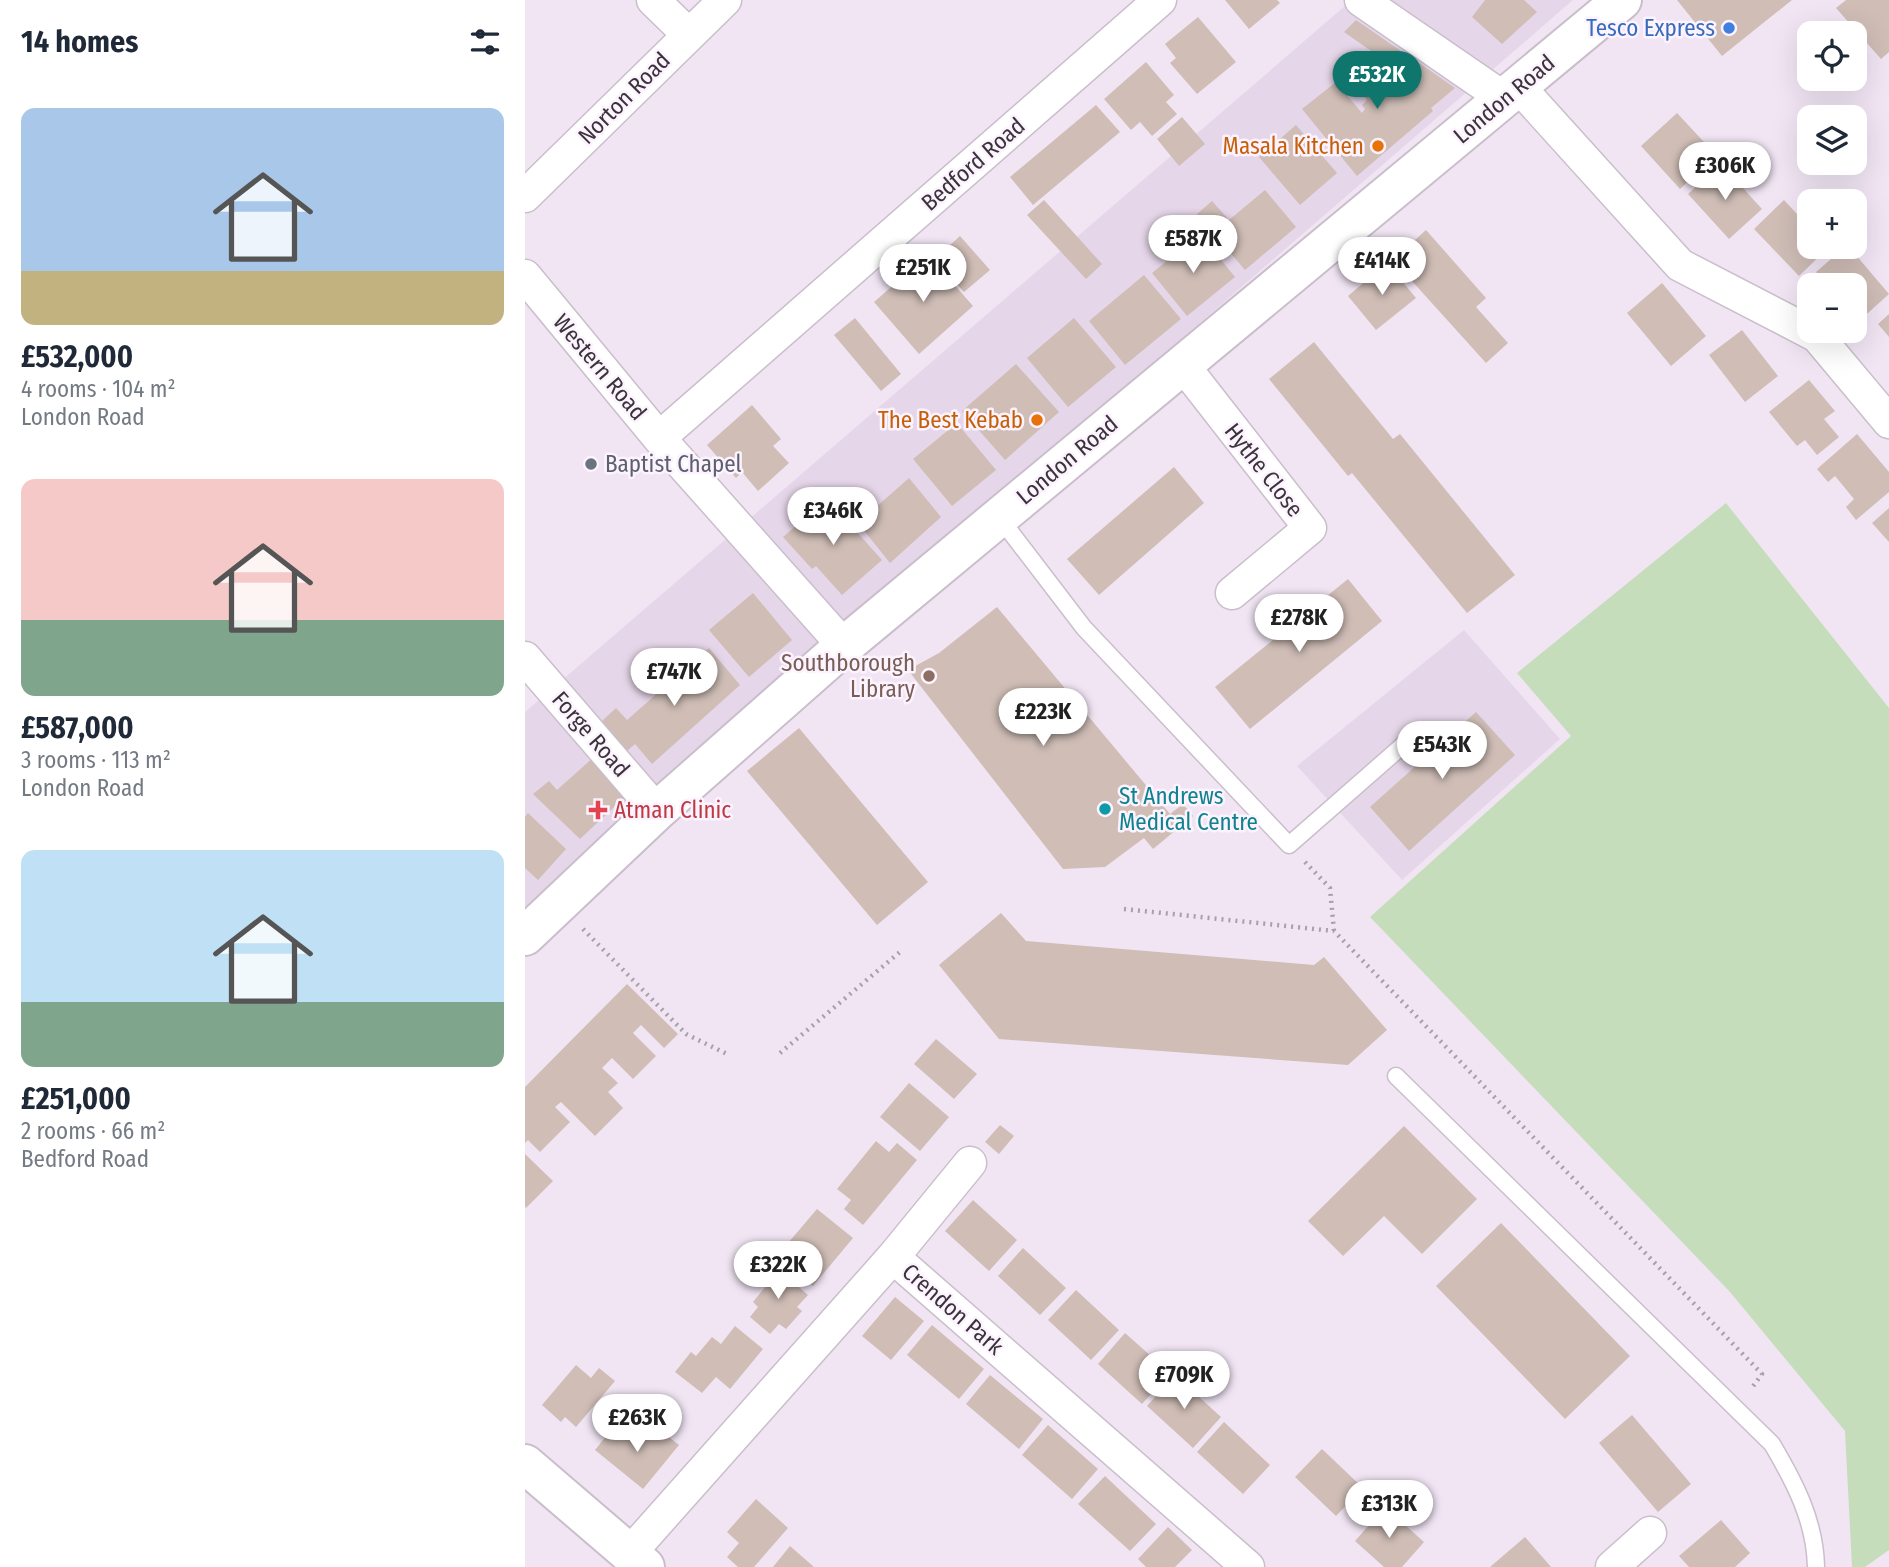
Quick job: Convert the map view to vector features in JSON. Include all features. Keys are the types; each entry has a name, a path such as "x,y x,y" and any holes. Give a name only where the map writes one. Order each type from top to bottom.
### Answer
{"main road":[{"name":"London Road","path":"525,936 657,810 844,646 1622,0"},
{"path":"525,1464 637,1560"}],"street":[{"path":"653,0 688,34"},
{"name":"Norton Road","path":"525,196 725,0"},
{"name":"Bedford Road","path":"659,438 1160,0"},
{"path":"1360,0 1512,93 1680,265 1817,337 1889,422"},
{"name":"Western Road","path":"525,276 659,438 844,646"},
{"name":"Hythe Close","path":"1182,364 1310,528 1232,593"},
{"name":"Forge Road","path":"525,658 657,810"},
{"path":"893,1256 970,1163"},
{"name":"Crendon Park","path":"637,1560 893,1256 1248,1567"},
{"path":"1612,1567 1650,1533"}],"lane":[{"path":"999,517 1084,628 1289,845 1410,739"},
{"path":"1396,1076 1772,1444 1799,1492 1816,1542 1816,1567"}],"path":[{"path":"1289,845 1330,888 1334,931 1762,1374 1737,1408"},
{"path":"559,904 686,1034 729,1055"},
{"path":"1123,909 1334,931"},
{"path":"780,1053 900,952"}],"shaded area":[{"path":"1352,0 1573,0 525,907 525,712"},
{"path":"1464,630 1560,739 1402,880 1297,766"}],"green space":[{"path":"1726,503 1889,708 1889,1550 1865,1567 1852,1567 1845,1431 1730,1292 1370,917 1571,736 1517,673"}],"building":[{"path":"1225,0 1277,0 1280,3 1249,29"},
{"path":"1485,0 1524,0 1537,12 1502,44 1472,17"},
{"name":"Tesco Express","path":"1677,0 1792,0 1722,56"},
{"path":"1846,0 1889,0 1889,52 1881,59 1867,43 1867,21 1847,21 1836,8"},
{"path":"1198,17 1236,62 1197,94 1170,63 1176,58 1165,44"},
{"path":"1356,20 1401,51 1394,67 1344,32"},
{"path":"1405,53 1455,88 1431,108 1433,111 1357,176 1302,109 1336,82 1362,113 1365,109 1362,105 1367,100 1352,80 1369,66 1380,80 1392,72"},
{"path":"1146,62 1174,95 1166,102 1177,114 1152,136 1140,122 1131,130 1104,99"},
{"path":"1096,105 1120,132 1033,205 1010,177"},
{"path":"1677,113 1716,155 1680,189 1641,146"},
{"path":"1182,117 1205,144 1179,166 1157,139"},
{"path":"1296,125 1337,173 1300,205 1259,157"},
{"path":"1721,164 1762,209 1729,239 1688,194"},
{"path":"1265,190 1296,227 1245,270 1197,214 1212,201 1229,220"},
{"path":"1044,200 1102,264 1086,279 1027,215"},
{"path":"1784,200 1797,214 1797,259 1817,259 1802,273 1797,274 1754,229"},
{"path":"1426,230 1486,298 1476,307 1508,343 1486,363 1393,260"},
{"path":"1200,234 1235,277 1187,316 1152,273"},
{"path":"960,236 990,270 964,292 935,259"},
{"path":"928,255 973,306 919,354 874,302"},
{"path":"1831,259 1859,259 1889,294 1867,314 1867,273 1816,272"},
{"path":"1387,263 1416,298 1376,330 1348,296"},
{"path":"1144,275 1181,319 1125,365 1089,321"},
{"path":"1662,283 1706,336 1671,366 1627,313"},
{"path":"1889,314 1889,337 1878,324"},
{"path":"855,318 901,374 881,391 834,335"},
{"path":"1074,318 1116,367 1068,407 1027,358"},
{"path":"1742,330 1778,376 1745,402 1709,355"},
{"path":"1314,342 1393,439 1400,434 1515,575 1467,613 1352,473 1348,476 1269,379"},
{"path":"1016,364 1059,412 1005,460 962,411"},
{"path":"1809,380 1835,411 1824,419 1839,437 1817,455 1805,440 1797,446 1769,412"},
{"path":"752,405 781,439 773,446 789,463 758,491 742,472 736,478 707,445"},
{"path":"957,423 996,470 952,506 913,459"},
{"path":"1857,434 1889,472 1889,492 1856,520 1846,507 1854,499 1835,476 1828,482 1817,469"},
{"path":"1174,467 1204,503 1099,595 1067,559"},
{"path":"909,478 941,517 890,563 858,523"},
{"path":"831,500 844,514 839,518 853,534 856,531 882,560 842,595 816,566 812,569 783,537 820,505 823,508"},
{"path":"1889,508 1889,542 1872,523"},
{"path":"1348,579 1382,621 1250,729 1215,687"},
{"path":"753,593 792,640 749,677 709,630"},
{"path":"997,607 1170,814 1183,804 1193,816 1153,849 1144,838 1105,867 1063,869 908,670 939,653"},
{"path":"709,648 740,685 652,764 635,744 627,751 601,722 616,708 627,720"},
{"path":"1476,712 1515,755 1409,851 1370,807"},
{"path":"799,728 928,882 877,925 747,771"},
{"path":"595,756 629,793 580,839 533,794 549,781 557,790"},
{"path":"528,813 566,849 538,880 525,868 525,817"},
{"path":"1001,913 1026,941 1314,965 1324,957 1387,1030 1348,1065 999,1039 939,965"},
{"path":"627,984 678,1034 664,1048 641,1025 633,1033 656,1056 633,1079 612,1058 602,1068 618,1083 608,1092 623,1108 595,1136 561,1102 555,1107 570,1122 540,1152 528,1140 525,1143 525,1087"},
{"path":"936,1039 977,1074 954,1099 914,1064"},
{"path":"909,1083 949,1117 920,1151 880,1117"},
{"path":"1000,1125 1014,1136 999,1154 985,1142"},
{"path":"1404,1126 1477,1199 1422,1254 1384,1216 1343,1256 1308,1221"},
{"path":"876,1141 889,1152 897,1143 917,1160 863,1225 844,1209 851,1200 837,1189"},
{"path":"525,1154 553,1181 526,1208 525,1206"},
{"path":"973,1200 1017,1240 989,1271 945,1231"},
{"path":"817,1209 853,1238 813,1286 777,1256"},
{"path":"1501,1223 1630,1356 1565,1419 1436,1286"},
{"path":"1023,1248 1066,1288 1040,1315 998,1276"},
{"path":"774,1265 808,1295 797,1307 802,1311 786,1329 779,1324 770,1334 750,1317 758,1307 753,1302 766,1286 760,1281"},
{"path":"1076,1290 1119,1330 1091,1360 1048,1320"},
{"path":"895,1297 924,1321 891,1360 862,1336"},
{"path":"932,1325 984,1369 959,1399 907,1355"},
{"path":"735,1326 763,1349 730,1389 716,1377 702,1393 675,1372 691,1352 696,1356 712,1337 721,1344"},
{"path":"1125,1333 1170,1373 1142,1404 1098,1364"},
{"path":"576,1365 591,1378 599,1368 615,1381 576,1427 565,1417 561,1422 542,1405"},
{"path":"990,1375 1043,1419 1019,1449 966,1404"},
{"path":"1175,1375 1221,1417 1193,1448 1147,1406"},
{"path":"1632,1415 1691,1484 1658,1512 1599,1443"},
{"path":"1224,1422 1270,1465 1243,1494 1197,1452"},
{"path":"616,1424 641,1445 656,1427 679,1445 643,1489 595,1450"},
{"path":"1048,1425 1098,1469 1072,1499 1022,1455"},
{"path":"1322,1449 1363,1488 1336,1516 1295,1477"},
{"path":"1105,1476 1156,1524 1130,1551 1078,1504"},
{"path":"756,1499 788,1528 754,1567 738,1567 727,1557 739,1543 727,1532"},
{"path":"1385,1507 1424,1542 1402,1567 1384,1567 1355,1541"},
{"path":"1721,1520 1750,1553 1735,1567 1689,1567 1679,1556"},
{"path":"1168,1527 1192,1550 1175,1567 1146,1567 1138,1559"},
{"path":"1525,1537 1551,1567 1490,1567"},
{"path":"790,1546 814,1567 773,1567"}],"place":[{"name":"Tesco Express","path":"1729,28"},
{"name":"Masala Kitchen","path":"1378,146"},
{"name":"The Best Kebab","path":"1037,420"},
{"name":"Baptist Chapel","path":"591,464"},
{"name":"Southborough Library","path":"929,676"},
{"name":"St Andrews Medical Centre","path":"1105,809"},
{"name":"Atman Clinic","path":"598,810"}]}
